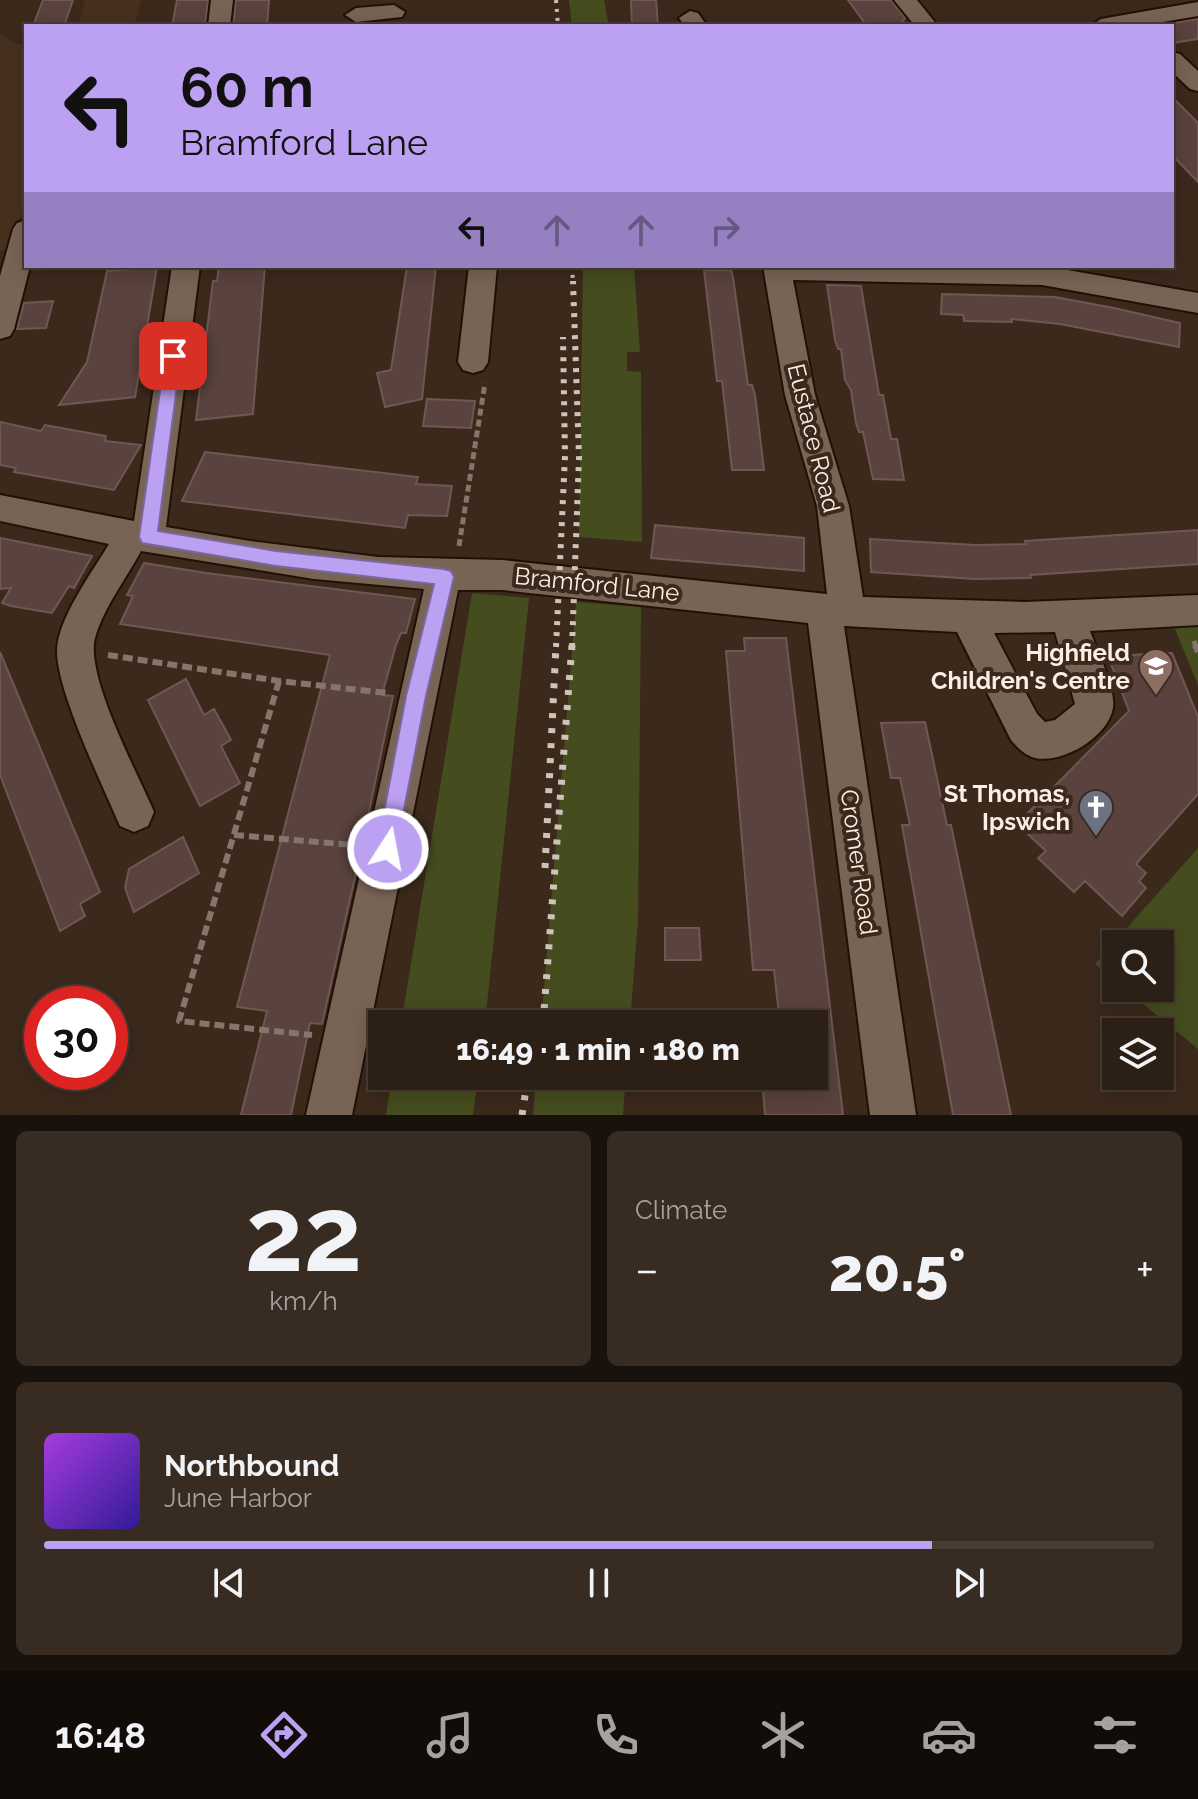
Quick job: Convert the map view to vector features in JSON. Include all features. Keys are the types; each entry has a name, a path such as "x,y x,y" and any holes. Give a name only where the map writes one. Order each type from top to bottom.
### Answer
{"street":[{"path":"219,24 222,0"},
{"path":"905,0 925,24"},
{"path":"1135,24 1198,9"},
{"path":"356,14 394,12"},
{"path":"1174,61 1198,84"},
{"path":"0,329 24,237"},
{"path":"134,812 79,675 75,650 81,628 140,536 186,268"},
{"path":"473,362 483,268"},
{"path":"777,268 1042,275 1198,303"},
{"name":"Eustace Road","path":"777,268 800,395 833,506 835,610"},
{"name":"Bramford Lane","path":"0,508 140,536 276,558 444,577 516,576 835,610 967,617 1068,617 1198,610"},
{"path":"329,1115 388,849 416,696 444,577"},
{"name":"Cromer Road","path":"835,610 893,1115"},
{"path":"967,617 1024,727 1036,740 1050,741 1067,734 1094,709 1094,696 1068,617"}],"path":[{"path":"444,577 457,558 486,376 473,362"},
{"path":"75,650 279,681 416,696"},
{"path":"279,681 179,1021 345,1038"},
{"path":"234,835 388,849"}],"shaded area":[{"path":"85,0 141,0 135,24 79,24"},
{"path":"0,34 16,44 24,44 24,207 10,250 0,250"}],"green space":[{"path":"569,0 604,0 609,24 572,24"},
{"path":"583,268 634,268 640,352 627,352 627,371 641,372 642,542 579,537"},
{"path":"472,593 529,598 486,1010 403,1010"},
{"path":"576,602 641,607 638,920 631,1010 542,1010"},
{"path":"1198,626 1198,685 1174,627"},
{"path":"1198,848 1198,1049 1174,1029 1174,1018 1160,1018 1141,1002 1174,1002 1174,930 1125,930"},
{"path":"1102,956 1102,970 1095,964"},
{"path":"390,1090 476,1090 473,1115 386,1115"},
{"path":"535,1090 625,1090 623,1115 533,1115"}],"building":[{"path":"43,0 73,0 65,24 34,24"},
{"path":"177,0 208,0 205,24 172,24"},
{"path":"236,0 269,0 267,24 233,24"},
{"path":"631,0 656,0 658,24 632,24"},
{"path":"848,0 891,0 905,18 900,24 866,24"},
{"path":"1198,19 1198,39 1174,43 1172,23"},
{"path":"1174,99 1198,123 1198,182 1174,157"},
{"path":"157,268 135,397 59,405 87,362 107,271"},
{"path":"219,268 265,268 253,414 196,420 213,281 217,281"},
{"path":"407,268 436,268 422,399 385,407 377,373 391,370"},
{"path":"704,270 731,270 748,385 752,385 755,395 764,470 732,470 722,381 717,381"},
{"path":"827,285 861,286 879,395 883,395 891,439 897,439 904,480 873,479 863,432 859,432 851,390 845,380 841,349 838,349 835,340"},
{"path":"942,294 1055,297 1114,308 1180,323 1179,347 1060,324 1011,319 1012,322 964,321 963,315 941,314"},
{"path":"53,301 46,328 17,329 24,303"},
{"path":"427,399 475,401 471,428 423,426"},
{"path":"0,422 41,431 45,425 106,436 105,441 141,445 114,490 14,472 16,468 0,465"},
{"path":"205,452 418,477 416,484 452,486 447,516 408,515 405,528 182,501"},
{"path":"655,525 804,538 804,571 651,558"},
{"path":"1198,530 1198,564 1030,575 1031,578 975,579 871,572 870,539 975,545 1026,544 1025,541"},
{"path":"0,538 92,556 74,588 69,586 52,613 11,606 2,603 11,588 0,589"},
{"path":"144,563 415,599 406,633 401,633 396,645 382,695 393,696 361,850 322,1024 310,1023 291,1115 241,1115 267,1011 237,1007 330,655 120,624 133,596 127,595"},
{"path":"744,638 786,638 843,1115 765,1115 763,1090 828,1090 828,1010 778,1010 774,970 753,970 726,651 745,651"},
{"path":"0,652 100,892 80,904 85,916 60,931 0,775"},
{"name":"St Thomas, Ipswich","path":"1172,653 1198,717 1198,794 1136,864 1146,873 1139,881 1146,888 1122,916 1085,881 1074,892 1038,858 1046,851 1017,824 1129,711 1108,656"},
{"path":"186,679 204,715 214,709 231,740 221,746 240,783 200,806 148,700"},
{"path":"925,722 947,825 951,825 1011,1115 953,1115 902,825 910,825 900,778 891,778 881,723"},
{"path":"183,837 199,873 134,912 125,888 129,869"},
{"path":"665,928 699,928 701,960 665,960"}],"railway":[{"path":"556,0 558,24"},
{"path":"572,268 573,283"},
{"path":"572,647 579,457 573,281"},
{"path":"556,647 565,456 563,337"},
{"path":"545,868 556,645"},
{"path":"544,1010 572,645"},
{"path":"522,1115 526,1090"}],"place":[{"name":"Highfield Children's Centre","path":"1156,697"},
{"name":"St Thomas, Ipswich","path":"1096,838"}],"route":[{"path":"173,356 148,537 276,558 444,577 416,696 388,849"}]}
